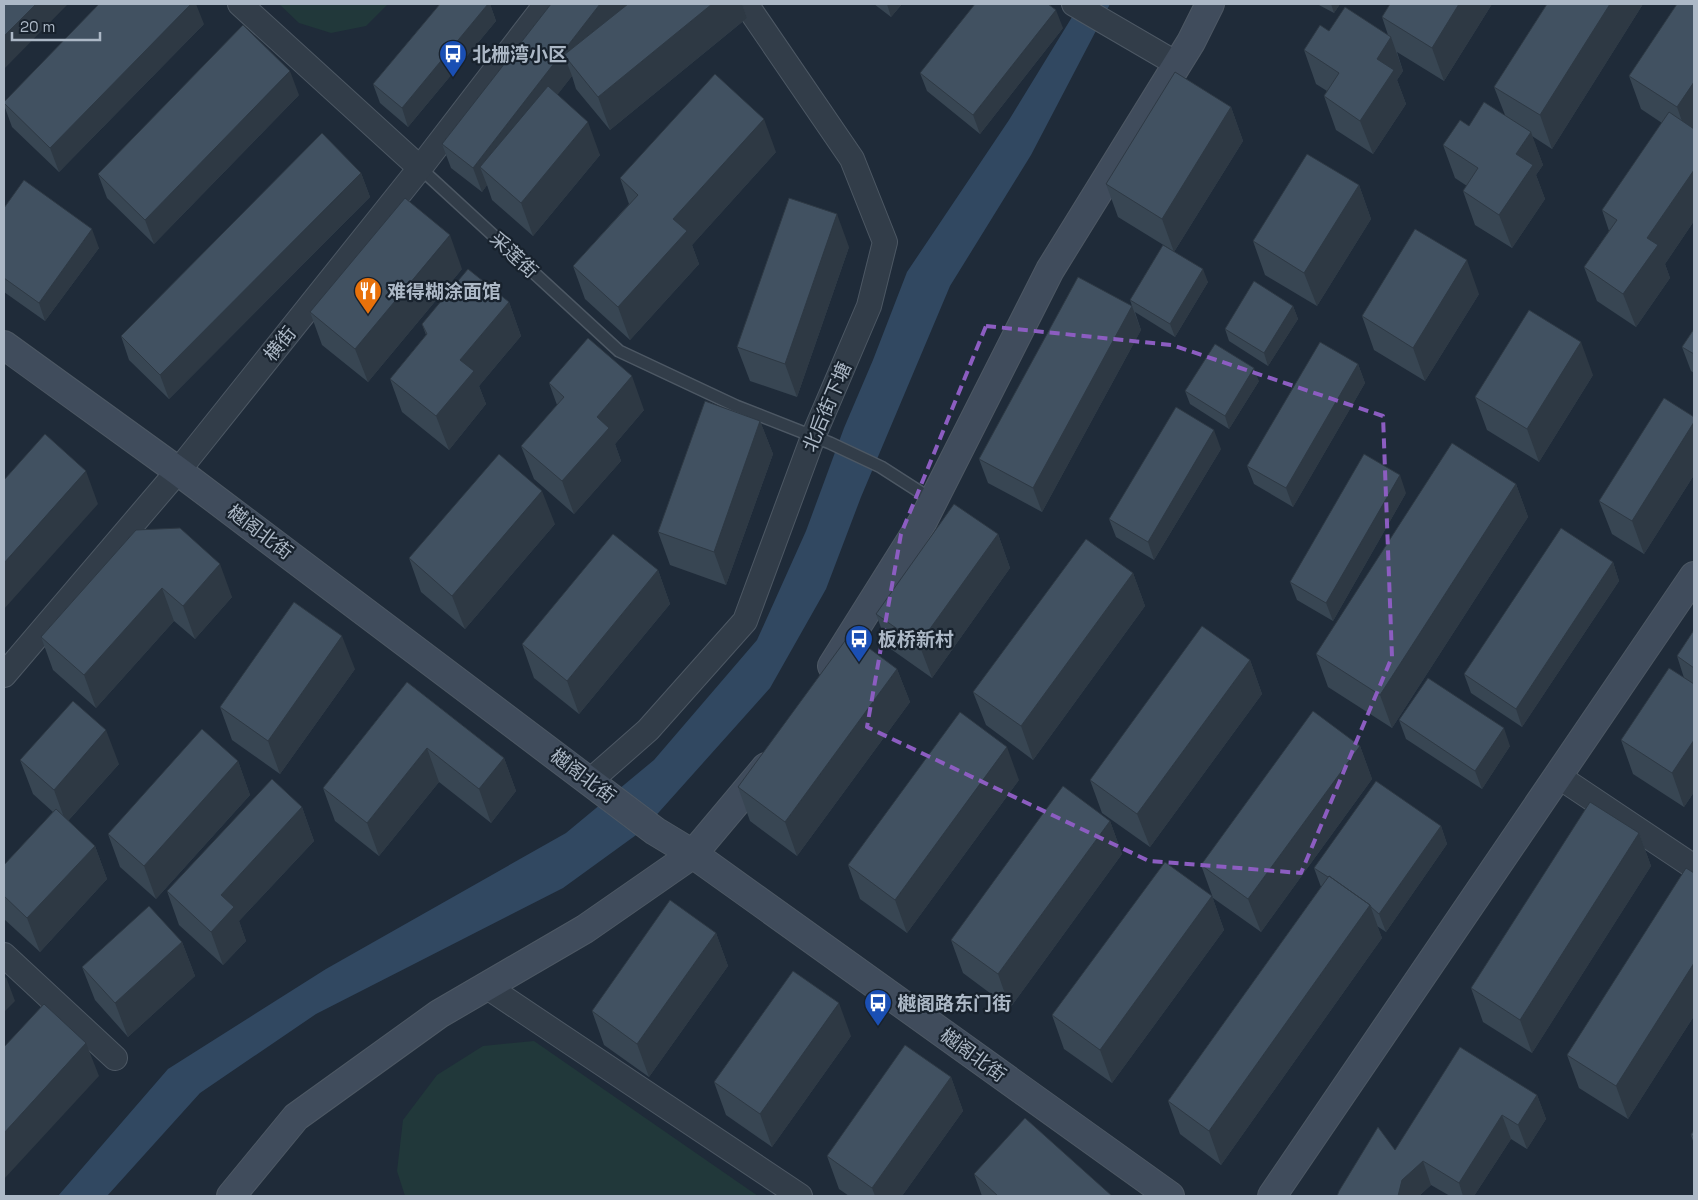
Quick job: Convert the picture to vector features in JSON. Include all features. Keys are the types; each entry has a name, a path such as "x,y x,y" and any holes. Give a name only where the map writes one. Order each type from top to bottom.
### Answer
{"street":[{"name":"采莲街","path":"240,4 420,168"},
{"name":"横街","path":"4,675 178,471 420,168 546,4"},
{"name":"北后街下塘","path":"590,781 648,730 745,621 822,440 869,306 885,242 852,159 746,4"},
{"path":"1074,4 1177,64"},
{"path":"822,683 923,521 1050,270 1191,42 1210,4"},
{"name":"樾阁北街","path":"4,345 178,471 655,832 693,854 1170,1196"},
{"path":"1272,1196 1694,576"},
{"path":"232,1196 296,1117 439,1014 585,928 693,854 780,749"},
{"path":"1558,776 1694,867"},
{"path":"4,954 115,1058"},
{"path":"486,986 800,1196"}],"lane":[{"name":"采莲街","path":"420,168 619,351 736,406 822,440 881,467 934,501"}],"highlighted area":[{"path":"986,326 1172,345 1383,416 1392,657 1301,873 1149,861 867,727 901,534"}],"green space":[{"path":"279,4 388,4 366,26 331,33 299,23"},
{"path":"534,1041 758,1196 405,1196 397,1171 403,1120 437,1075 483,1046"}],"water":[{"path":"1080,4 1110,4 1031,155 950,286 861,497 826,589 770,688 643,830 563,888 316,1014 200,1093 107,1196 58,1196 168,1069 326,969 566,833 654,760 757,640 806,531 844,428 907,272 1009,120"}],"building":[{"path":"4,4 36,4 4,36"},
{"path":"99,4 191,4 50,148 4,102"},
{"path":"440,4 488,4 402,108 373,84"},
{"path":"551,4 600,4 473,168 442,144"},
{"path":"628,4 712,4 598,97 564,55"},
{"path":"975,4 1048,4 1056,10 973,115 920,73"},
{"path":"1390,4 1459,4 1432,48 1382,17"},
{"path":"1547,4 1610,4 1540,115 1494,87"},
{"path":"1677,4 1694,4 1694,82 1677,107 1629,76"},
{"path":"1345,7 1391,37 1377,59 1394,70 1360,121 1324,96 1339,73 1304,50 1320,25 1329,31"},
{"path":"243,25 290,71 145,220 98,174"},
{"path":"1175,72 1231,107 1162,219 1106,184"},
{"path":"715,74 764,119 673,219 687,231 618,307 573,266 638,195 620,178"},
{"path":"548,86 588,122 521,203 480,167"},
{"path":"1484,102 1531,132 1516,154 1533,165 1499,215 1463,191 1478,168 1443,145 1460,120 1469,126"},
{"path":"1669,112 1694,129 1694,170 1647,238 1658,245 1623,294 1584,267 1617,220 1602,210"},
{"path":"322,133 361,173 160,375 121,336"},
{"path":"1307,154 1359,185 1304,273 1253,241"},
{"path":"24,180 92,229 39,303 4,278 4,208"},
{"path":"405,198 450,235 355,349 310,312"},
{"path":"789,198 837,214 785,364 737,347"},
{"path":"1415,229 1467,260 1413,348 1362,316"},
{"path":"1163,245 1203,269 1170,324 1130,300"},
{"path":"468,269 509,302 460,360 474,371 436,416 390,379 427,334 422,324"},
{"path":"1078,277 1132,306 1033,488 979,459"},
{"path":"1254,281 1293,306 1264,353 1225,329"},
{"path":"1529,310 1581,342 1527,429 1475,397"},
{"path":"1694,329 1694,354 1682,347"},
{"path":"588,338 632,376 597,417 609,428 562,481 521,446 564,397 549,383"},
{"path":"1320,342 1358,364 1286,488 1247,466"},
{"path":"1215,344 1254,368 1225,416 1185,391"},
{"path":"1664,398 1694,417 1694,422 1632,521 1599,501"},
{"path":"705,401 760,421 714,552 658,532"},
{"path":"1176,407 1214,430 1148,542 1109,519"},
{"path":"45,434 86,471 4,563 4,480"},
{"path":"1452,443 1516,484 1380,695 1316,654"},
{"path":"499,454 542,491 452,596 409,558"},
{"path":"1364,454 1400,475 1326,603 1290,582"},
{"path":"954,504 998,534 919,644 876,614"},
{"path":"180,528 220,564 183,606 162,588 84,675 41,637 136,530"},
{"path":"1561,528 1613,562 1516,709 1464,674"},
{"path":"613,534 658,570 567,681 522,644"},
{"path":"1086,539 1133,573 1021,726 973,692"},
{"path":"294,602 342,636 268,741 220,707"},
{"path":"1202,626 1250,660 1137,814 1090,780"},
{"path":"1694,630 1694,668 1677,656"},
{"path":"850,634 897,669 785,822 738,787"},
{"path":"1669,668 1694,684 1694,740 1672,773 1621,740"},
{"path":"1428,678 1504,728 1475,771 1399,720"},
{"path":"407,682 504,758 479,789 427,748 367,823 323,788"},
{"path":"73,701 106,730 54,790 20,760"},
{"path":"1313,711 1360,746 1248,899 1201,865"},
{"path":"960,712 1007,747 895,900 848,865"},
{"path":"202,729 238,761 144,866 108,834"},
{"path":"272,779 302,807 221,895 234,907 211,932 167,891"},
{"path":"1376,781 1441,826 1379,914 1370,905 1329,876 1314,868"},
{"path":"1063,786 1110,821 998,974 951,940"},
{"path":"1590,802 1639,833 1520,1020 1471,988"},
{"path":"56,809 95,846 27,918 4,896 4,865"},
{"path":"1165,862 1212,896 1100,1050 1052,1015"},
{"path":"1686,868 1694,873 1694,963 1616,1086 1567,1055"},
{"path":"1329,876 1370,905 1209,1131 1168,1101"},
{"path":"670,900 716,933 637,1044 592,1011"},
{"path":"149,906 182,942 115,1003 82,967"},
{"path":"793,971 839,1003 760,1114 714,1082"},
{"path":"44,1004 86,1043 4,1133 4,1047"},
{"path":"905,1045 951,1077 872,1188 827,1156"},
{"path":"1460,1047 1537,1095 1518,1125 1502,1115 1459,1183 1423,1161 1402,1180 1398,1196 1337,1196 1378,1127 1395,1150"},
{"path":"1025,1118 1112,1196 998,1196 974,1174"}],"place":[{"name":"北栅湾小区","path":"453,78"},
{"name":"难得糊涂面馆","path":"368,315"},
{"name":"板桥新村","path":"859,663"},
{"name":"樾阁路东门街","path":"878,1027"}]}
